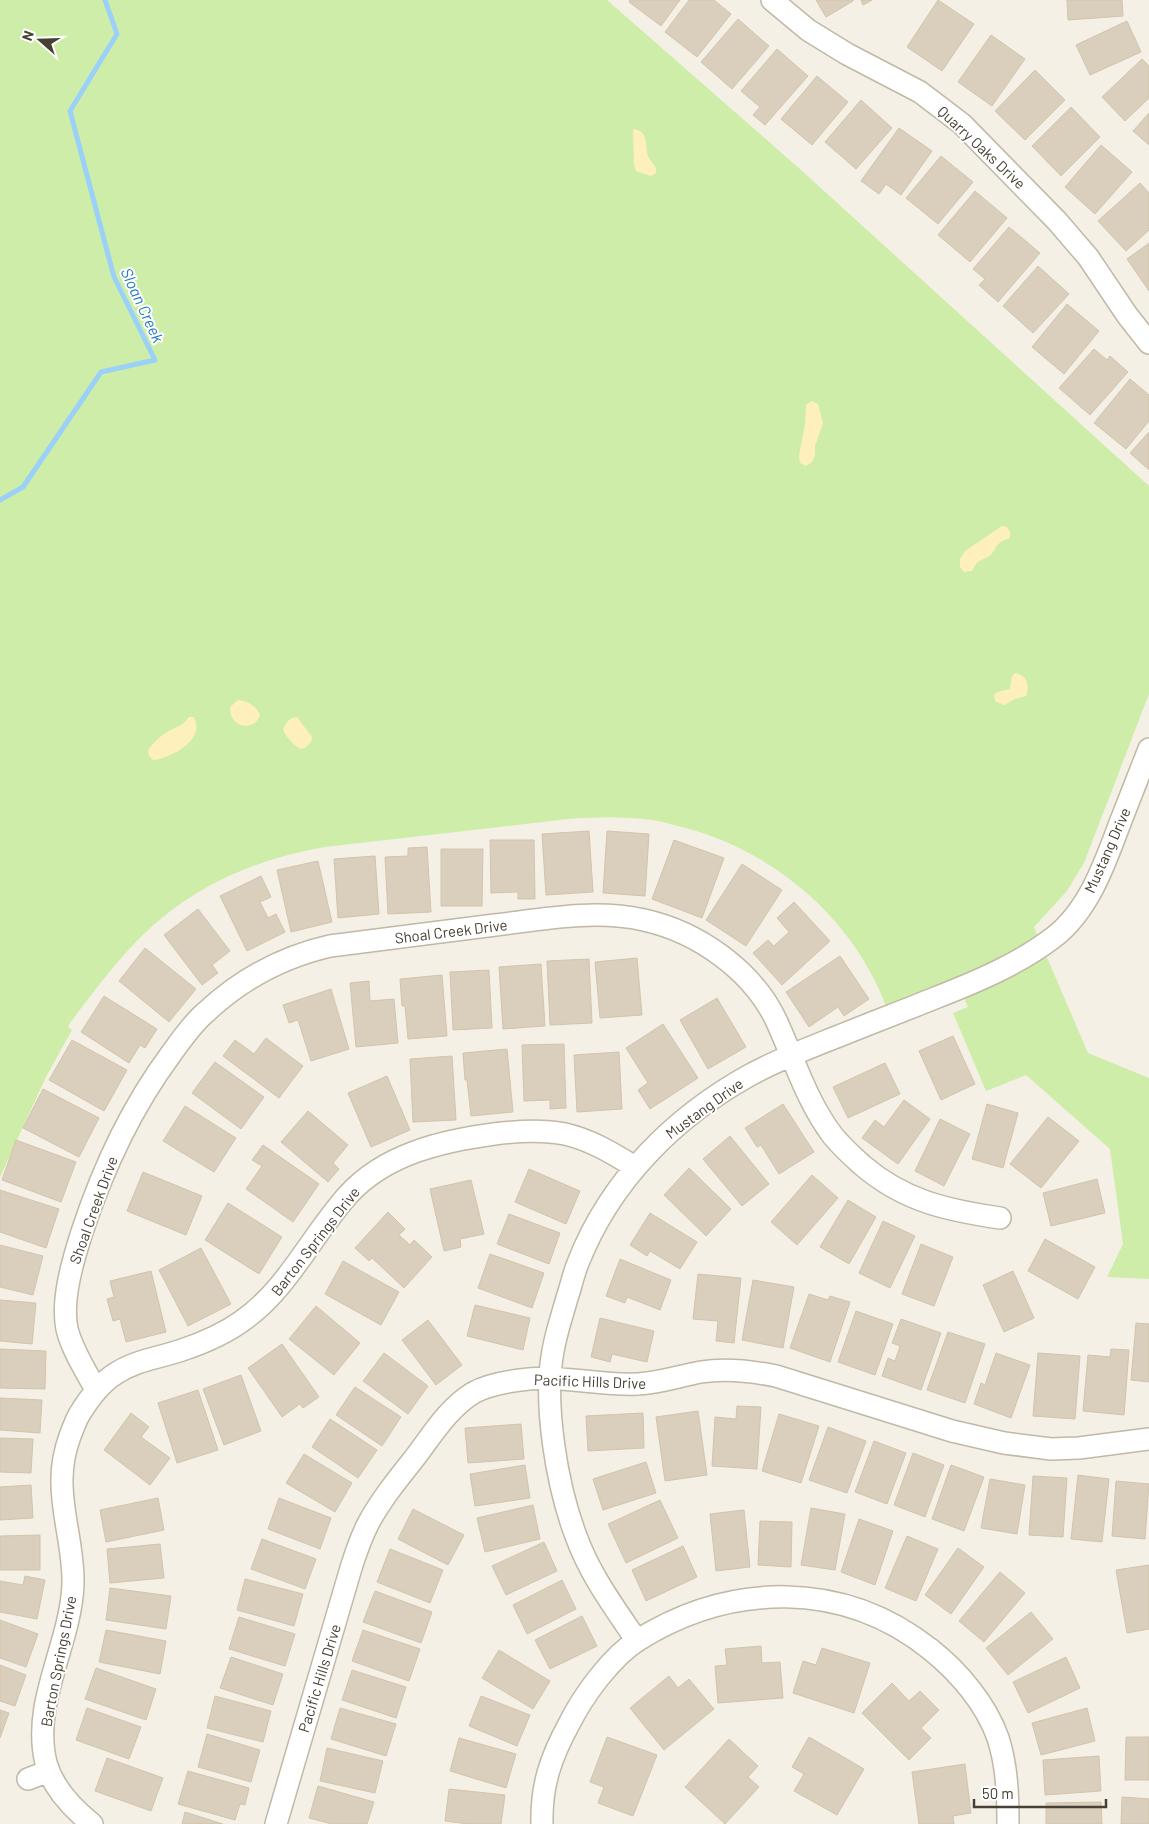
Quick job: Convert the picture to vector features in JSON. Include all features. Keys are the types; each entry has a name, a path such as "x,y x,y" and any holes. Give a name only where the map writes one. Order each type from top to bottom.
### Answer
{"street":[{"name":"Quarry Oaks Drive","path":"772,0 808,30 847,54 920,92 962,124 986,147 1088,257 1127,315 1149,343"},
{"name":"Mustang Drive","path":"637,1641 589,1568 576,1537 565,1504 553,1436 550,1378 553,1352 577,1265 601,1216 635,1167 660,1141 685,1118 722,1092 790,1055 966,986 1019,960 1055,936 1076,913 1098,877 1149,749"},
{"name":"Shoal Creek Drive","path":"96,1390 74,1348 67,1328 68,1283 75,1252 102,1176 139,1101 180,1041 203,1014 226,994 248,978 275,964 303,952 330,946 566,916 607,915 645,920 671,928 704,944 725,958 746,978 762,998 775,1018 790,1055 822,1120 834,1138 848,1153 886,1183 905,1194 929,1204 961,1212 1000,1218"},
{"name":"Barton Springs Drive","path":"92,1824 76,1811 63,1795 49,1771 46,1761 44,1731 46,1705 72,1605 73,1560 62,1482 64,1459 76,1420 96,1390 112,1375 132,1364 208,1340 233,1328 252,1314 284,1282 350,1193 370,1176 411,1153 434,1144 459,1139 518,1131 543,1131 562,1133 601,1146 635,1167"},
{"name":"Pacific Hills Drive","path":"276,1824 360,1542 380,1503 445,1418 459,1403 475,1392 492,1386 522,1380 550,1378 612,1384 636,1384 660,1382 701,1372 725,1370 751,1371 776,1376 952,1431 1004,1443 1051,1449 1079,1448 1149,1439"},
{"path":"542,1824 541,1805 547,1774 553,1757 580,1702 619,1656 637,1641 690,1615 722,1604 768,1596 822,1600 870,1614 894,1624 939,1656 972,1692 997,1736 1007,1779 1008,1824"},
{"path":"28,1779 49,1771"}],"green space":[{"path":"0,0 607,0 801,170 1149,486 1149,694 1084,863 1067,891 1034,927 1088,1053 1149,1078 1149,1279 1107,1277 1123,1244 1110,1149 1026,1075 986,1091 953,1013 968,1007 955,978 886,1006 871,974 853,944 831,917 806,892 748,852 716,838 682,827 642,819 610,817 568,819 325,847 303,851 260,864 200,891 163,917 137,941 70,1023 68,1027 72,1030 46,1077 0,1177"}],"sand":[{"path":"633,129 642,133 646,140 649,158 656,168 656,173 651,176 636,171 634,165"},
{"path":"812,401 818,404 823,423 815,446 815,455 812,462 806,466 800,463 799,456 805,424 806,405"},
{"path":"1002,526 1007,527 1010,532 1010,538 998,544 992,554 978,562 972,571 964,572 960,567 960,559 965,551"},
{"path":"1015,673 1025,679 1028,688 1026,696 1004,705 995,701 994,696 997,692 1010,689 1012,676"},
{"path":"238,700 251,704 256,709 260,715 255,723 246,726 234,720 230,707"},
{"path":"189,717 194,717 196,725 195,733 191,740 177,752 153,760 149,756 148,750 157,739 182,724"},
{"path":"297,717 312,737 311,742 305,748 300,749 286,736 283,730 288,721"}],"building":[{"path":"630,0 680,0 661,26 629,2"},
{"path":"689,0 714,0 731,14 697,57 665,32"},
{"path":"816,0 853,0 853,1 826,17"},
{"path":"861,0 872,0 863,5"},
{"path":"938,0 974,24 942,71 907,47"},
{"path":"1067,0 1122,0 1123,16 1068,20"},
{"path":"738,19 769,46 732,89 701,62"},
{"path":"1127,21 1141,52 1090,75 1076,45"},
{"path":"991,35 1025,59 992,106 958,82"},
{"path":"777,49 808,76 765,125 753,115 760,107 741,91"},
{"path":"1142,59 1149,66 1149,98 1125,121 1102,97"},
{"path":"1035,70 1065,100 1025,140 995,111"},
{"path":"817,76 848,102 812,145 781,119"},
{"path":"861,100 892,128 856,169 825,142"},
{"path":"1071,107 1100,137 1061,176 1032,146"},
{"path":"1149,113 1149,145 1133,131"},
{"path":"899,128 932,151 901,195 886,184 879,194 861,181"},
{"path":"1101,145 1132,172 1095,214 1065,187"},
{"path":"941,156 973,182 938,224 906,198"},
{"path":"1140,183 1149,193 1149,230 1126,251 1098,221"},
{"path":"975,191 1007,218 970,262 938,235"},
{"path":"1009,227 1040,253 998,302 979,285 985,279 973,269"},
{"path":"1149,243 1149,291 1127,259"},
{"path":"1038,266 1069,294 1033,333 1003,306"},
{"path":"1067,304 1099,331 1064,374 1032,347"},
{"path":"1094,349 1107,360 1110,356 1128,372 1090,415 1059,388"},
{"path":"1130,379 1149,395 1149,421 1126,449 1094,423"},
{"path":"1149,432 1149,470 1130,453"},
{"path":"589,831 593,892 546,895 542,834"},
{"path":"607,831 649,834 645,896 603,893"},
{"path":"490,840 534,840 535,899 518,899 518,892 491,893"},
{"path":"674,840 724,858 702,918 652,899"},
{"path":"427,847 431,912 388,914 385,857 408,856 408,848"},
{"path":"441,849 483,849 482,906 441,906"},
{"path":"375,856 379,914 338,918 334,859"},
{"path":"318,861 332,922 291,932 277,870"},
{"path":"742,864 782,890 746,946 706,920"},
{"path":"261,876 271,897 260,902 268,918 276,914 285,932 247,951 220,896"},
{"path":"794,902 830,941 782,985 753,953 768,940 774,946 789,932 777,918"},
{"path":"198,909 230,951 212,965 218,973 202,985 164,935"},
{"path":"145,948 196,989 169,1022 119,981"},
{"path":"840,956 869,999 844,1016 838,1007 809,1027 786,992"},
{"path":"637,958 642,1015 600,1018 595,962"},
{"path":"589,959 592,1023 550,1025 547,961"},
{"path":"541,964 545,1026 503,1029 499,967"},
{"path":"489,970 492,1028 453,1030 450,972"},
{"path":"442,975 447,1036 408,1039 405,1006 402,1006 400,979"},
{"path":"369,981 370,1001 394,999 398,1043 356,1047 350,983"},
{"path":"331,989 349,1049 311,1061 298,1020 289,1023 283,1005"},
{"path":"104,996 157,1029 145,1048 140,1045 129,1063 81,1032"},
{"path":"717,998 746,1047 708,1069 680,1020"},
{"path":"663,1024 698,1078 650,1109 638,1090 648,1083 626,1048"},
{"path":"953,1036 975,1084 941,1100 919,1051"},
{"path":"266,1038 303,1066 279,1098 223,1056 235,1040 254,1054"},
{"path":"72,1040 127,1070 104,1111 49,1080"},
{"path":"564,1044 566,1108 550,1109 550,1100 524,1101 522,1045"},
{"path":"507,1049 513,1112 471,1116 463,1053"},
{"path":"619,1052 622,1109 577,1112 574,1055"},
{"path":"452,1056 456,1120 413,1122 410,1059"},
{"path":"215,1062 264,1097 241,1129 192,1093"},
{"path":"885,1063 900,1094 848,1118 833,1087"},
{"path":"387,1076 410,1130 371,1147 348,1093"},
{"path":"43,1089 99,1118 79,1157 23,1128"},
{"path":"904,1100 930,1119 898,1164 862,1138 875,1120 884,1127"},
{"path":"783,1104 814,1152 779,1174 761,1145 757,1147 745,1128"},
{"path":"987,1104 1018,1113 1003,1168 972,1159"},
{"path":"185,1106 236,1138 214,1172 163,1141"},
{"path":"308,1111 348,1145 333,1163 339,1169 328,1182 281,1142"},
{"path":"1048,1117 1079,1141 1041,1188 1010,1164"},
{"path":"940,1119 970,1134 944,1186 915,1171"},
{"path":"730,1136 769,1184 742,1206 703,1159"},
{"path":"16,1140 76,1162 61,1202 2,1180"},
{"path":"263,1145 319,1184 293,1222 246,1189 262,1166 252,1160"},
{"path":"689,1168 731,1209 706,1236 664,1195"},
{"path":"529,1169 580,1191 566,1224 515,1202"},
{"path":"143,1172 202,1196 186,1235 127,1211"},
{"path":"812,1175 838,1198 797,1245 771,1222"},
{"path":"1097,1179 1105,1213 1051,1226 1043,1193"},
{"path":"471,1180 484,1234 460,1239 461,1247 444,1251 430,1189"},
{"path":"0,1190 59,1209 46,1248 0,1232"},
{"path":"848,1200 876,1217 849,1264 820,1247"},
{"path":"228,1203 282,1237 259,1274 205,1240"},
{"path":"388,1212 405,1229 399,1235 410,1245 414,1240 432,1257 404,1288 372,1258 369,1261 355,1248"},
{"path":"650,1213 697,1242 680,1269 650,1251 647,1256 630,1245"},
{"path":"509,1214 560,1233 549,1264 497,1244"},
{"path":"883,1221 915,1236 890,1288 859,1273"},
{"path":"1045,1239 1095,1267 1078,1299 1028,1271"},
{"path":"921,1244 953,1257 934,1306 902,1294"},
{"path":"0,1245 43,1256 33,1295 0,1287"},
{"path":"201,1248 231,1304 188,1326 159,1270"},
{"path":"490,1254 544,1273 532,1308 478,1288"},
{"path":"620,1259 671,1280 660,1310 627,1297 625,1303 606,1296"},
{"path":"343,1261 399,1292 381,1325 325,1294"},
{"path":"151,1271 166,1332 126,1342 120,1319 113,1321 107,1299 114,1297 110,1281"},
{"path":"1013,1271 1034,1318 1004,1332 983,1285"},
{"path":"698,1274 741,1278 734,1343 716,1341 718,1321 693,1319"},
{"path":"753,1280 794,1287 783,1348 742,1340"},
{"path":"809,1294 828,1300 830,1296 850,1302 830,1362 790,1348"},
{"path":"0,1300 36,1303 32,1344 0,1341"},
{"path":"475,1305 530,1318 523,1350 467,1336"},
{"path":"316,1306 360,1343 334,1375 289,1339"},
{"path":"856,1311 893,1324 875,1375 838,1362"},
{"path":"600,1318 654,1331 647,1362 612,1354 610,1362 591,1357"},
{"path":"901,1319 941,1333 921,1390 882,1376 888,1358 895,1361 900,1346 892,1343"},
{"path":"428,1320 462,1365 436,1385 402,1340"},
{"path":"1136,1323 1149,1324 1149,1382 1131,1380"},
{"path":"948,1332 985,1344 965,1403 927,1390"},
{"path":"282,1344 319,1397 303,1408 300,1404 282,1417 248,1368"},
{"path":"0,1349 46,1351 45,1389 0,1388"},
{"path":"1111,1349 1129,1350 1124,1415 1083,1411 1088,1355 1110,1357"},
{"path":"384,1353 428,1386 408,1414 363,1381"},
{"path":"996,1353 1030,1365 1011,1418 974,1404 981,1383 985,1385"},
{"path":"1038,1353 1080,1356 1075,1419 1033,1416"},
{"path":"241,1375 261,1431 224,1445 203,1389"},
{"path":"355,1387 401,1417 382,1446 336,1415"},
{"path":"198,1390 218,1450 177,1463 158,1403"},
{"path":"0,1398 42,1400 40,1433 0,1430"},
{"path":"737,1406 761,1407 757,1469 712,1466 715,1417 736,1419"},
{"path":"698,1411 707,1475 665,1481 656,1417"},
{"path":"131,1413 149,1427 141,1437 170,1458 150,1485 104,1450"},
{"path":"643,1413 644,1448 588,1451 586,1416"},
{"path":"779,1414 819,1426 801,1483 762,1471"},
{"path":"330,1419 377,1450 358,1478 312,1447"},
{"path":"521,1424 524,1459 468,1463 465,1428"},
{"path":"828,1427 866,1441 847,1493 809,1480"},
{"path":"0,1438 33,1439 31,1473 0,1472"},
{"path":"874,1441 906,1453 887,1504 855,1492"},
{"path":"913,1453 944,1465 925,1517 894,1505"},
{"path":"304,1454 352,1483 335,1512 286,1483"},
{"path":"646,1462 656,1493 603,1510 593,1479"},
{"path":"525,1465 530,1498 475,1506 470,1474"},
{"path":"951,1465 984,1477 964,1531 932,1519"},
{"path":"1078,1475 1109,1479 1102,1542 1071,1539"},
{"path":"1033,1476 1067,1478 1063,1537 1029,1535"},
{"path":"990,1479 1025,1485 1017,1534 981,1528"},
{"path":"1116,1481 1149,1484 1145,1539 1112,1536"},
{"path":"31,1485 33,1518 0,1520 0,1487"},
{"path":"158,1498 164,1530 106,1542 100,1510"},
{"path":"279,1498 331,1518 320,1549 268,1529"},
{"path":"660,1500 678,1538 626,1563 608,1524"},
{"path":"533,1505 540,1539 485,1552 477,1518"},
{"path":"811,1508 845,1514 835,1570 801,1565"},
{"path":"413,1509 464,1535 448,1565 398,1539"},
{"path":"744,1510 750,1567 716,1571 710,1514"},
{"path":"859,1519 893,1531 875,1585 841,1572"},
{"path":"760,1521 792,1522 791,1567 758,1565"},
{"path":"40,1535 40,1570 0,1570 0,1536"},
{"path":"907,1536 938,1549 916,1601 885,1588"},
{"path":"262,1539 316,1559 305,1589 251,1569"},
{"path":"544,1542 557,1571 506,1595 492,1566"},
{"path":"160,1544 164,1578 110,1583 107,1549"},
{"path":"683,1546 697,1577 646,1601 632,1570"},
{"path":"958,1548 984,1567 951,1614 925,1595"},
{"path":"390,1549 443,1570 430,1603 377,1582"},
{"path":"1149,1565 1149,1629 1127,1633 1116,1570"},
{"path":"1000,1572 1025,1593 984,1642 959,1621"},
{"path":"25,1576 45,1580 37,1619 0,1612 0,1581 23,1585"},
{"path":"245,1579 303,1594 294,1626 237,1610"},
{"path":"562,1580 576,1609 527,1634 513,1605"},
{"path":"110,1588 171,1596 166,1629 106,1620"},
{"path":"375,1591 432,1612 421,1643 363,1622"},
{"path":"1031,1612 1053,1639 1008,1675 986,1648"},
{"path":"582,1616 597,1646 550,1669 535,1640"},
{"path":"239,1617 295,1634 285,1666 229,1649"},
{"path":"0,1620 38,1634 26,1667 0,1658"},
{"path":"106,1630 166,1641 160,1674 99,1662"},
{"path":"363,1630 420,1649 409,1681 352,1661"},
{"path":"761,1646 762,1663 780,1662 783,1698 718,1703 715,1666 727,1665 725,1649"},
{"path":"822,1648 870,1663 854,1713 793,1693 803,1661 816,1665"},
{"path":"499,1650 550,1681 533,1709 482,1678"},
{"path":"231,1657 283,1674 273,1705 220,1688"},
{"path":"1066,1657 1080,1688 1028,1713 1013,1682"},
{"path":"0,1665 26,1675 15,1706 0,1701"},
{"path":"96,1668 156,1689 146,1720 85,1699"},
{"path":"352,1670 406,1687 396,1718 342,1700"},
{"path":"669,1676 678,1688 689,1679 714,1709 664,1750 630,1708"},
{"path":"892,1683 909,1701 920,1691 939,1710 921,1728 931,1738 909,1760 862,1713"},
{"path":"215,1696 271,1711 263,1742 207,1728"},
{"path":"481,1696 530,1715 517,1746 469,1726"},
{"path":"87,1708 141,1727 129,1759 76,1740"},
{"path":"340,1708 396,1724 386,1756 331,1739"},
{"path":"1087,1708 1095,1741 1041,1755 1032,1723"},
{"path":"0,1710 9,1713 0,1738"},
{"path":"207,1734 260,1750 251,1782 198,1767"},
{"path":"607,1737 657,1755 633,1816 598,1803 604,1787 590,1782"},
{"path":"809,1737 864,1769 837,1815 794,1791 804,1774 792,1767"},
{"path":"1126,1737 1149,1737 1149,1780 1125,1780"},
{"path":"459,1738 516,1754 506,1788 450,1771"},
{"path":"729,1739 758,1766 748,1777 759,1787 725,1824 685,1787"},
{"path":"327,1748 383,1761 375,1793 320,1781"},
{"path":"1099,1756 1101,1791 1045,1795 1043,1760"},
{"path":"107,1758 163,1778 151,1811 95,1791"},
{"path":"965,1764 971,1813 953,1816 954,1824 919,1824 912,1772"},
{"path":"188,1771 249,1788 245,1805 240,1804 235,1820 178,1804"},
{"path":"318,1786 374,1802 367,1824 332,1824 309,1818"},
{"path":"449,1789 505,1795 501,1824 468,1824 445,1821"},
{"path":"1122,1797 1149,1799 1149,1824 1121,1824"},
{"path":"1101,1802 1102,1824 1046,1824 1046,1803"},
{"path":"185,1812 223,1824 182,1824"}],"waterway":[{"name":"Sloan Creek","path":"0,500 23,487 101,372 155,360 114,277 70,111 117,34 105,0"}]}
